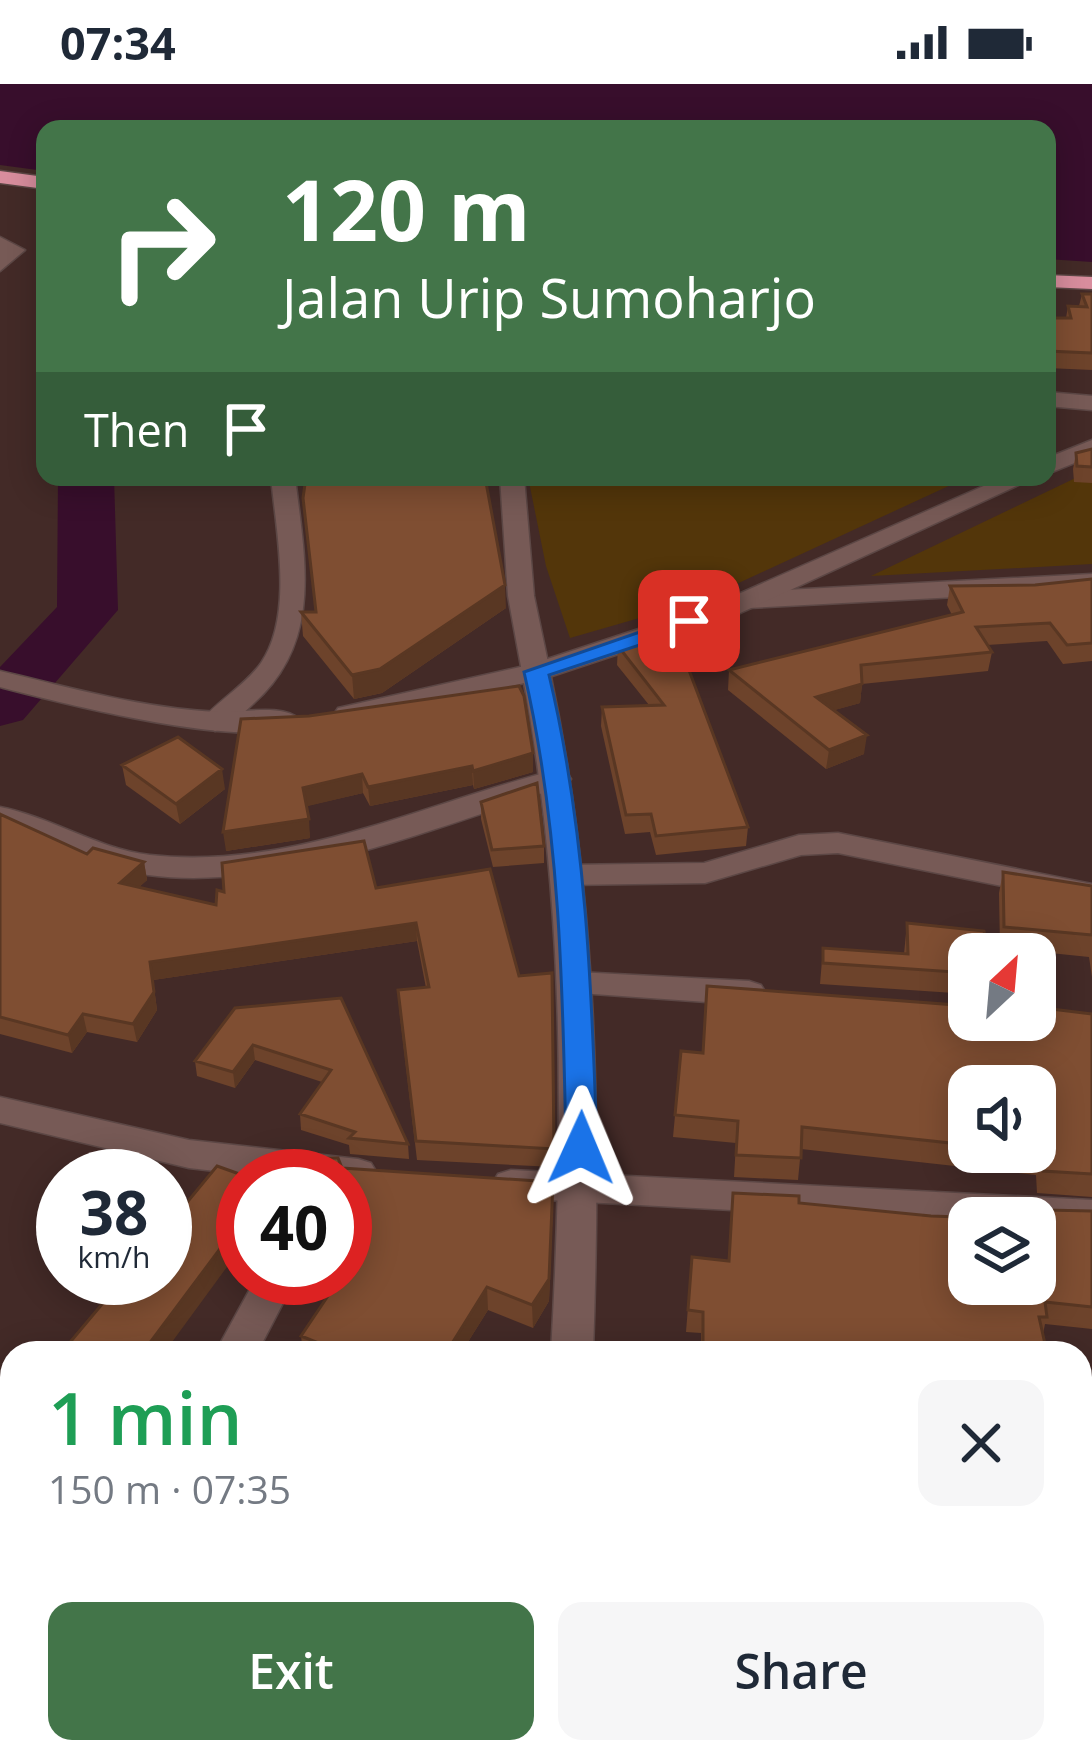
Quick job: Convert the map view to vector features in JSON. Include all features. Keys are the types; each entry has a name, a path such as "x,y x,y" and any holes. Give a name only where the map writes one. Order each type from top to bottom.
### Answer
{"highway":[{"path":"0,177 36,181"},
{"path":"0,191 36,196"},
{"path":"1056,281 1092,283"},
{"path":"1056,298 1092,300"}],"street":[{"path":"0,243 15,250 0,265"},
{"path":"1056,400 1092,403"},
{"path":"1056,463 1092,447"},
{"path":"215,722 265,676 280,655 290,624 283,486"},
{"path":"513,486 521,596 556,778 578,984 583,1107 573,1341"},
{"path":"0,679 148,716 215,722 343,715 536,672 748,600 1004,486"},
{"path":"748,600 1092,582"},
{"path":"0,818 128,861 231,866 396,826 556,778"},
{"path":"566,875 705,873 799,845 838,843 1092,894"},
{"path":"578,984 780,995"},
{"path":"0,1110 188,1154 393,1177"},
{"path":"463,1181 1092,1215"},
{"path":"242,1341 262,1305"}],"shaded area":[{"path":"0,84 1092,84 1092,262 1056,260 1056,120 36,120 36,170 0,165"},
{"path":"1088,472 1092,475 1092,564 871,576"},
{"path":"530,486 949,486 702,600 570,638 546,566"}],"building":[{"path":"1082,294 1092,294 1092,353 1056,351 1056,318 1071,318 1068,306 1087,307"},
{"path":"1092,449 1092,467 1077,466 1076,453"},
{"path":"305,486 487,486 505,585 380,669 352,675 301,612 316,612"},
{"path":"1092,579 1092,643 1067,645 1050,623 976,627 992,652 861,665 862,684 816,697 867,735 829,750 729,670 963,612 950,586"},
{"path":"675,633 748,827 656,836 651,814 626,815 602,707 664,705 618,646"},
{"path":"519,686 533,753 473,771 472,766 368,787 362,774 303,788 309,819 223,832 241,719 309,716"},
{"path":"178,737 222,769 176,804 122,765"},
{"path":"537,783 544,846 492,850 481,802"},
{"path":"0,814 87,854 93,848 144,862 120,883 216,905 217,890 224,892 222,863 364,841 376,888 490,869 519,976 552,973 554,1149 416,1141 398,990 429,987 416,923 150,962 154,992 133,1024 83,1014 68,1035 0,1017"},
{"path":"1003,872 1092,886 1092,935 1004,927"},
{"path":"907,923 984,931 948,933 948,972 823,963 823,948 908,954"},
{"path":"707,986 948,1004 948,1041 1056,1041 1056,1010 1092,1014 1092,1174 1056,1172 1056,1065 948,1065 948,1143 802,1127 801,1158 736,1155 738,1121 675,1115 681,1051 703,1053"},
{"path":"341,998 408,1144 349,1138 355,1132 300,1114 331,1070 253,1045 233,1072 195,1061 235,1008"},
{"path":"216,1167 216,1254 192,1286 192,1196"},
{"path":"372,1170 553,1182 549,1279 532,1305 487,1287 453,1341 314,1341 301,1336 322,1305 372,1305"},
{"path":"733,1193 799,1196 799,1203 948,1217 948,1305 1045,1305 1047,1317 1039,1317 1044,1341 703,1341 703,1312 688,1310 692,1257 729,1261"},
{"path":"1056,1210 1092,1211 1092,1307 1056,1303"},
{"path":"101,1305 178,1305 151,1341 71,1341"}],"waterway":[{"path":"0,706 87,610 86,486"}],"route":[{"path":"581,1148 578,984 550,734 536,672 689,621"}]}
